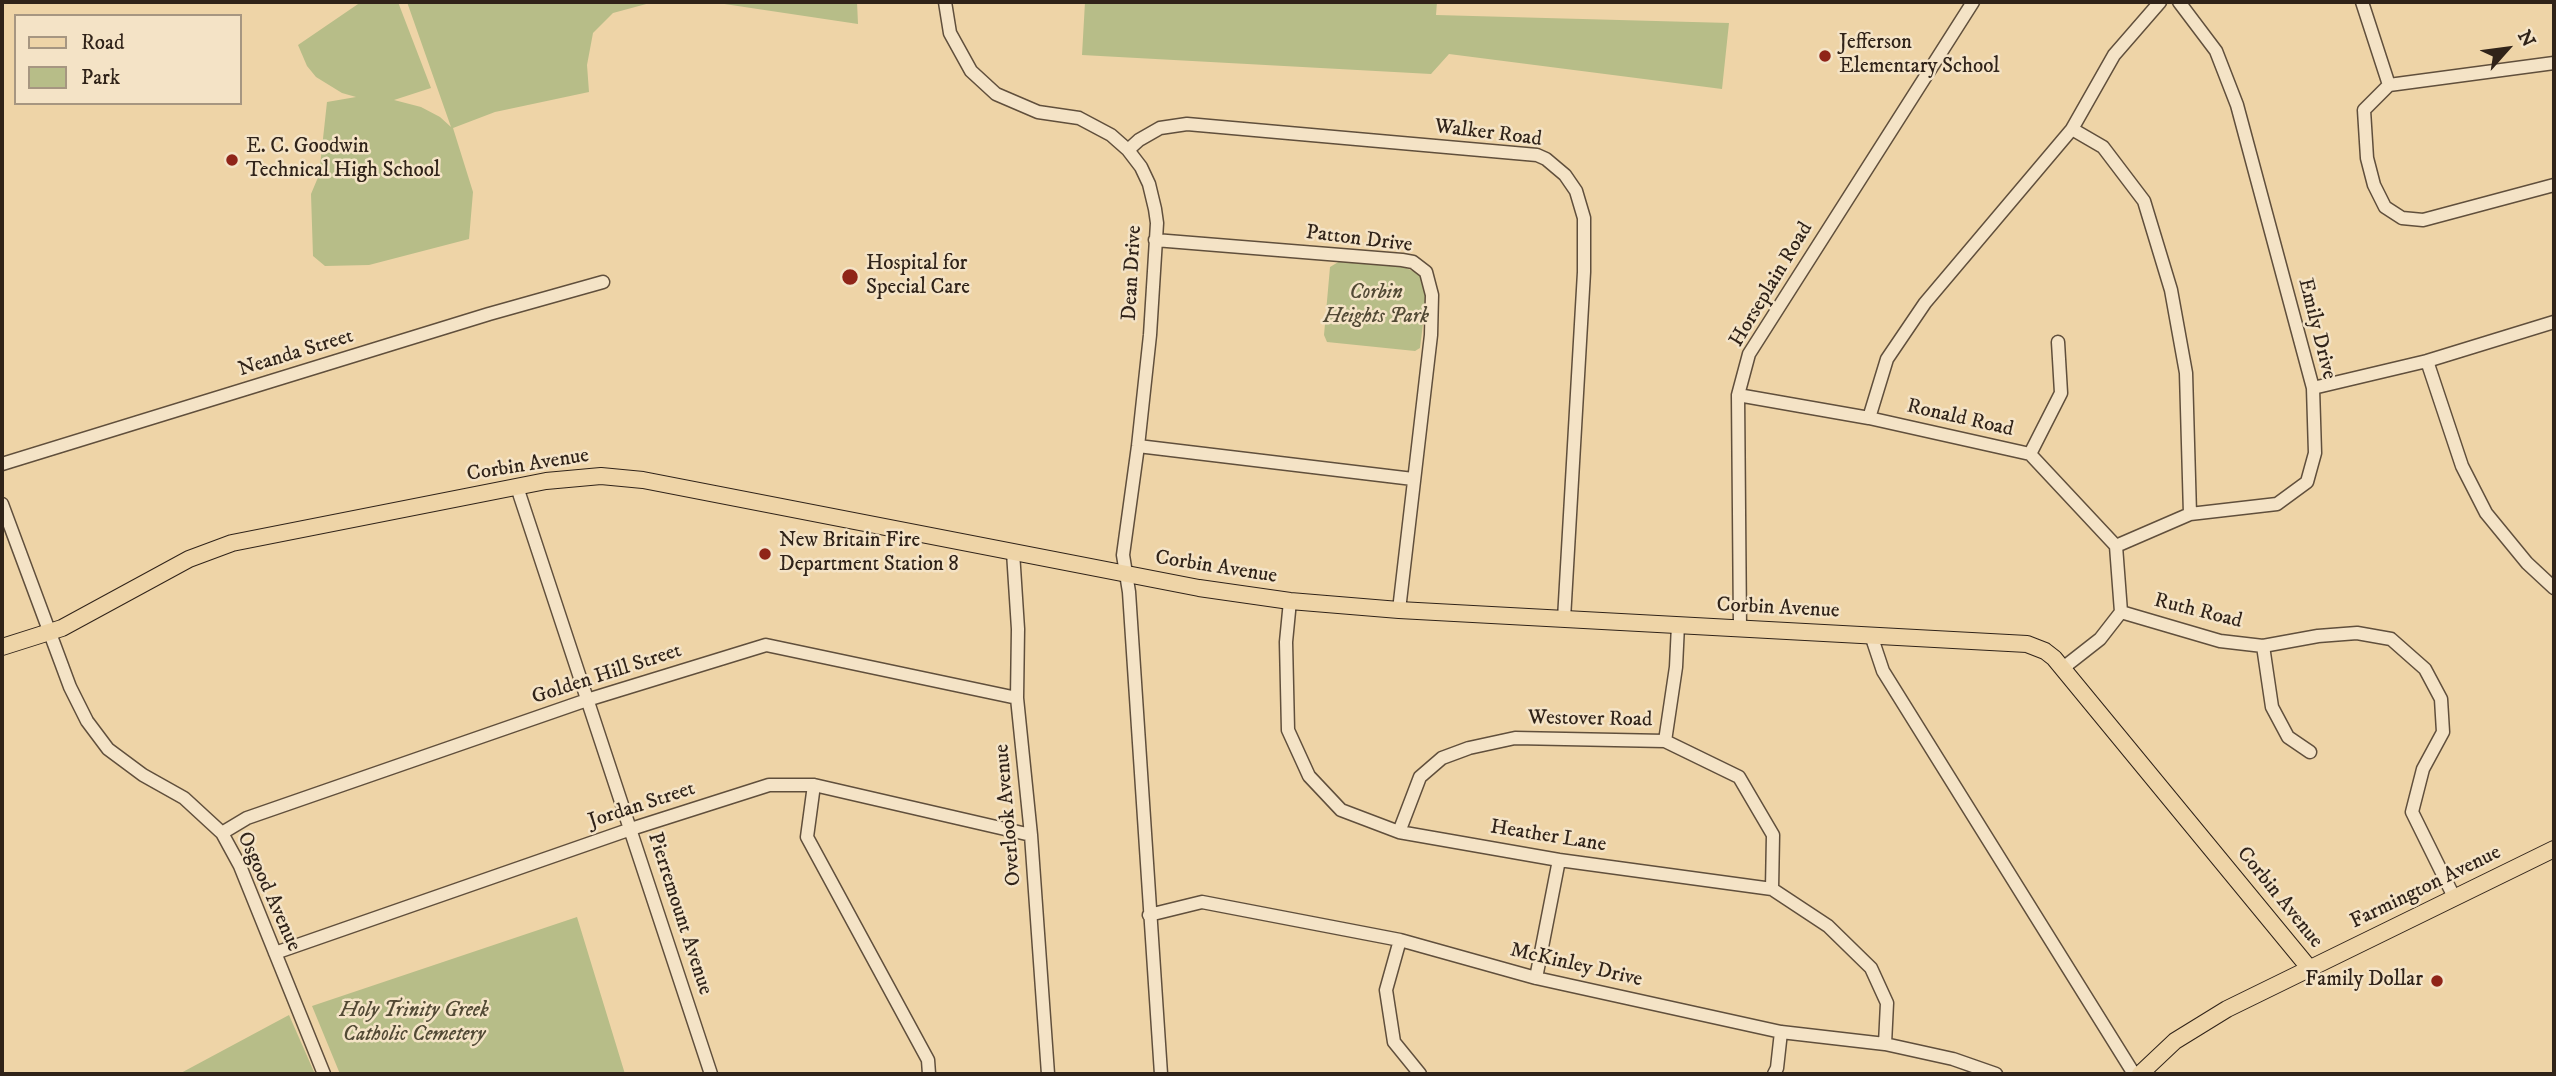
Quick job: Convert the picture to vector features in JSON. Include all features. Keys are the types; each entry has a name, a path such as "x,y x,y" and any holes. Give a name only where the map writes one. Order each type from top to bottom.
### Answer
{"main road":[{"name":"Corbin Avenue","path":"2,647 50,633 72,623 189,559 217,548 517,487 581,477 643,480 1126,575 1290,601 1399,610 2027,644 2045,651 2063,668 2310,969"},
{"name":"Farmington Avenue","path":"2140,1074 2175,1041 2227,1009 2554,849"}],"street":[{"name":"Dean Drive","path":"946,2 950,33 971,71 996,94 1038,112 1088,121 1111,135 1128,150 1141,167 1151,192 1157,223 1150,335 1123,555 1129,592 1161,1074"},
{"name":"Horseplain Road","path":"1740,628 1738,395 1749,354 1973,2"},
{"path":"1869,418 1887,359 1925,303 2072,129 2114,55 2160,2"},
{"name":"Emily Drive","path":"2116,547 2190,514 2277,504 2307,482 2315,453 2313,388 2237,104 2216,51 2179,2"},
{"path":"2362,2 2389,85"},
{"path":"2554,63 2389,85 2364,110 2367,158 2374,185 2385,207 2402,218 2423,220 2554,185"},
{"name":"Walker Road","path":"1128,150 1160,128 1186,124 1536,155 1546,159 1565,176 1572,184 1581,204 1584,272 1564,619"},
{"path":"2072,129 2103,147 2144,201 2171,290 2186,373 2190,514"},
{"name":"Patton Drive","path":"1156,240 1402,260 1413,262 1426,272 1432,310 1425,395 1399,610"},
{"name":"Neanda Street","path":"2,464 489,314 603,282"},
{"path":"2313,388 2427,361 2554,321"},
{"path":"2029,454 2061,393 2058,342"},
{"path":"2427,361 2462,466 2486,513 2527,563 2554,588"},
{"name":"Ronald Road","path":"1738,395 1869,418 2029,454 2116,547"},
{"path":"1138,446 1413,480"},
{"name":"Pierremount Avenue","path":"517,487 711,1074"},
{"name":"Osgood Avenue","path":"2,508 70,687 87,721 108,749 144,775 184,798 222,833 240,866 324,1074"},
{"path":"2063,668 2100,639 2121,612 2116,547"},
{"name":"Overlook Avenue","path":"1013,552 1017,698 1031,835 1048,1074"},
{"name":"Heather Lane","path":"1290,601 1286,642 1288,730 1309,776 1341,810 1399,832 1559,860 1772,889 1828,926 1871,968 1887,1003 1885,1044"},
{"name":"Ruth Road","path":"2121,612 2220,641 2263,646 2318,636 2357,633 2391,639 2425,669 2441,699 2443,732 2423,769 2412,812 2454,897"},
{"path":"1665,741 1676,667 1678,625"},
{"path":"1871,635 1883,671 2134,1074"},
{"name":"Golden Hill Street","path":"222,833 247,818 587,700 766,645 1017,698"},
{"path":"2263,646 2272,707 2288,737 2310,752"},
{"name":"Westover Road","path":"1399,832 1420,777 1442,758 1469,748 1515,738 1665,741 1738,777 1773,835 1772,889"},
{"name":"Jordan Street","path":"275,953 631,829 769,785 814,785 1031,835"},
{"path":"814,785 807,836 928,1060 929,1074"},
{"path":"1536,978 1559,860"},
{"name":"McKinley Drive","path":"1149,915 1202,902 1400,940 1536,978 1781,1032 1885,1044 1953,1059 1996,1074"},
{"path":"1400,940 1386,990 1394,1042 1420,1074"},
{"path":"1774,1074 1781,1032"}],"green space":[{"path":"361,2 398,2 431,88 394,100 421,107 440,117 451,127 407,2 711,2 650,3 613,13 593,33 587,65 589,92 495,112 453,128 473,192 469,239 369,265 325,266 313,256 311,194 319,175 327,102 356,97 342,93 316,77 307,66 298,45"},
{"path":"711,2 857,2 858,24"},
{"path":"1085,2 1437,2 1436,15 1729,23 1722,89 1449,54 1431,74 1082,55"},
{"name":"Corbin Heights Park","path":"1340,261 1404,267 1421,275 1427,292 1420,348 1415,351 1327,342 1324,335 1330,267"},
{"name":"Holy Trinity Greek Catholic Cemetery","path":"577,917 625,1074 340,1074 312,1006"},
{"path":"289,1015 315,1074 179,1074"}],"place":[{"name":"Jefferson Elementary School","path":"1825,56"},
{"name":"E. C. Goodwin Technical High School","path":"232,160"},
{"name":"Hospital for Special Care","path":"850,277"},
{"name":"New Britain Fire Department Station 8","path":"765,554"},
{"name":"Family Dollar","path":"2437,981"}]}
